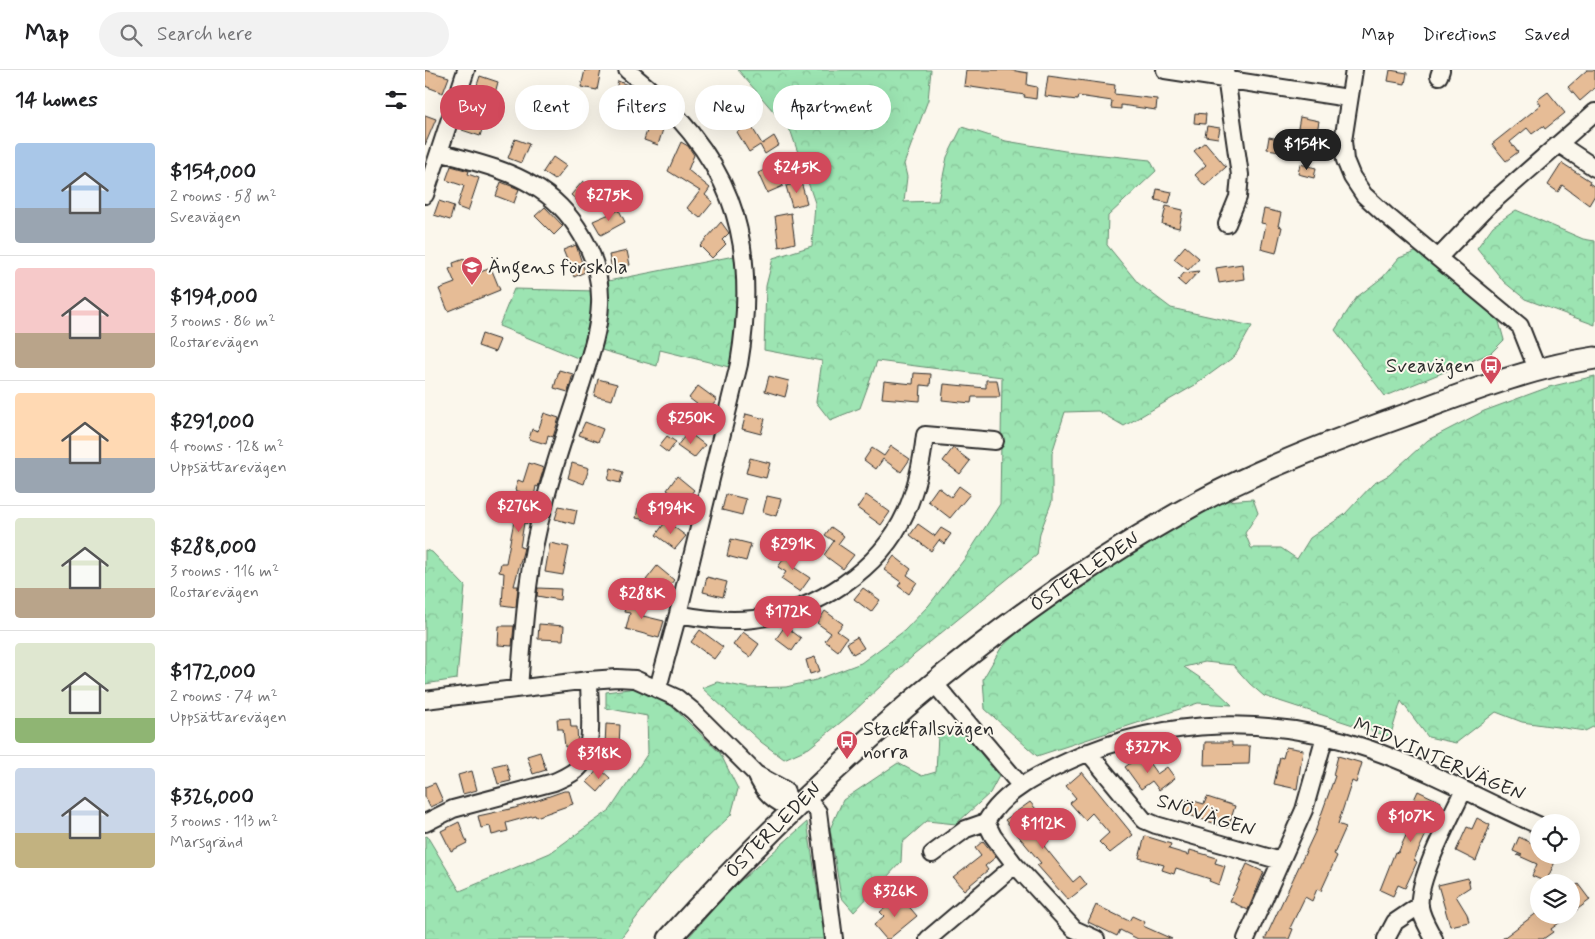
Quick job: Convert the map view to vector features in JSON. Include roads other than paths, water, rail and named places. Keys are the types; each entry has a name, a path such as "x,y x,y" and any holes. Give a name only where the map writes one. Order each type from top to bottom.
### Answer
{"main road":[{"name":"ÖSTERLEDEN","path":"669,939 716,887 799,803 934,683 1070,580 1198,503 1278,465 1368,428 1537,369 1595,358"}],"street":[{"path":"425,195 466,70"},
{"path":"627,70 651,89 681,119 707,153 731,201 740,231 747,293 745,330 739,364 679,614 658,688"},
{"path":"1165,70 1226,75 1348,98"},
{"path":"1354,70 1348,98 1343,141 1345,160 1352,177 1364,194 1386,215 1520,326 1537,369"},
{"path":"1226,75 1240,175 1238,197 1227,224"},
{"path":"1439,257 1489,205 1595,112"},
{"path":"1559,144 1595,168"},
{"path":"439,152 512,175 544,193 577,227 587,244 599,287 600,306 591,352 544,503 530,562 519,688"},
{"path":"679,614 707,619 754,619 792,610 819,600 859,572 877,555 893,535 905,514 914,492 921,470 925,435 995,441"},
{"path":"425,700 617,678 635,679 677,698 693,711 756,774 761,785 773,800 799,803 818,812 834,939"},
{"path":"425,823 453,809 554,782 569,775 580,766 587,753 589,680"},
{"path":"934,683 1021,786"},
{"name":"MIDVINTERVÄGEN","path":"986,822 992,810 1021,786 1050,769 1088,752 1144,735 1215,725 1277,727 1325,736 1369,749 1530,821"},
{"path":"1246,939 1304,810 1325,736"},
{"name":"SNÖVÄGEN","path":"1088,752 1133,810 1144,820 1157,826 1281,861"},
{"path":"1434,939 1423,917 1420,905 1421,890 1431,861 1463,791"},
{"path":"932,854 966,829 986,822 993,836 1015,865 1076,934 1096,939"},
{"path":"928,939 1015,865"},
{"path":"1386,939 1395,922 1420,905"}],"place":[{"name":"Ängens förskola","path":"472,286"},
{"name":"Sveavägen","path":"1491,385"},
{"name":"Stackfallsvägen norra","path":"847,760"}]}
